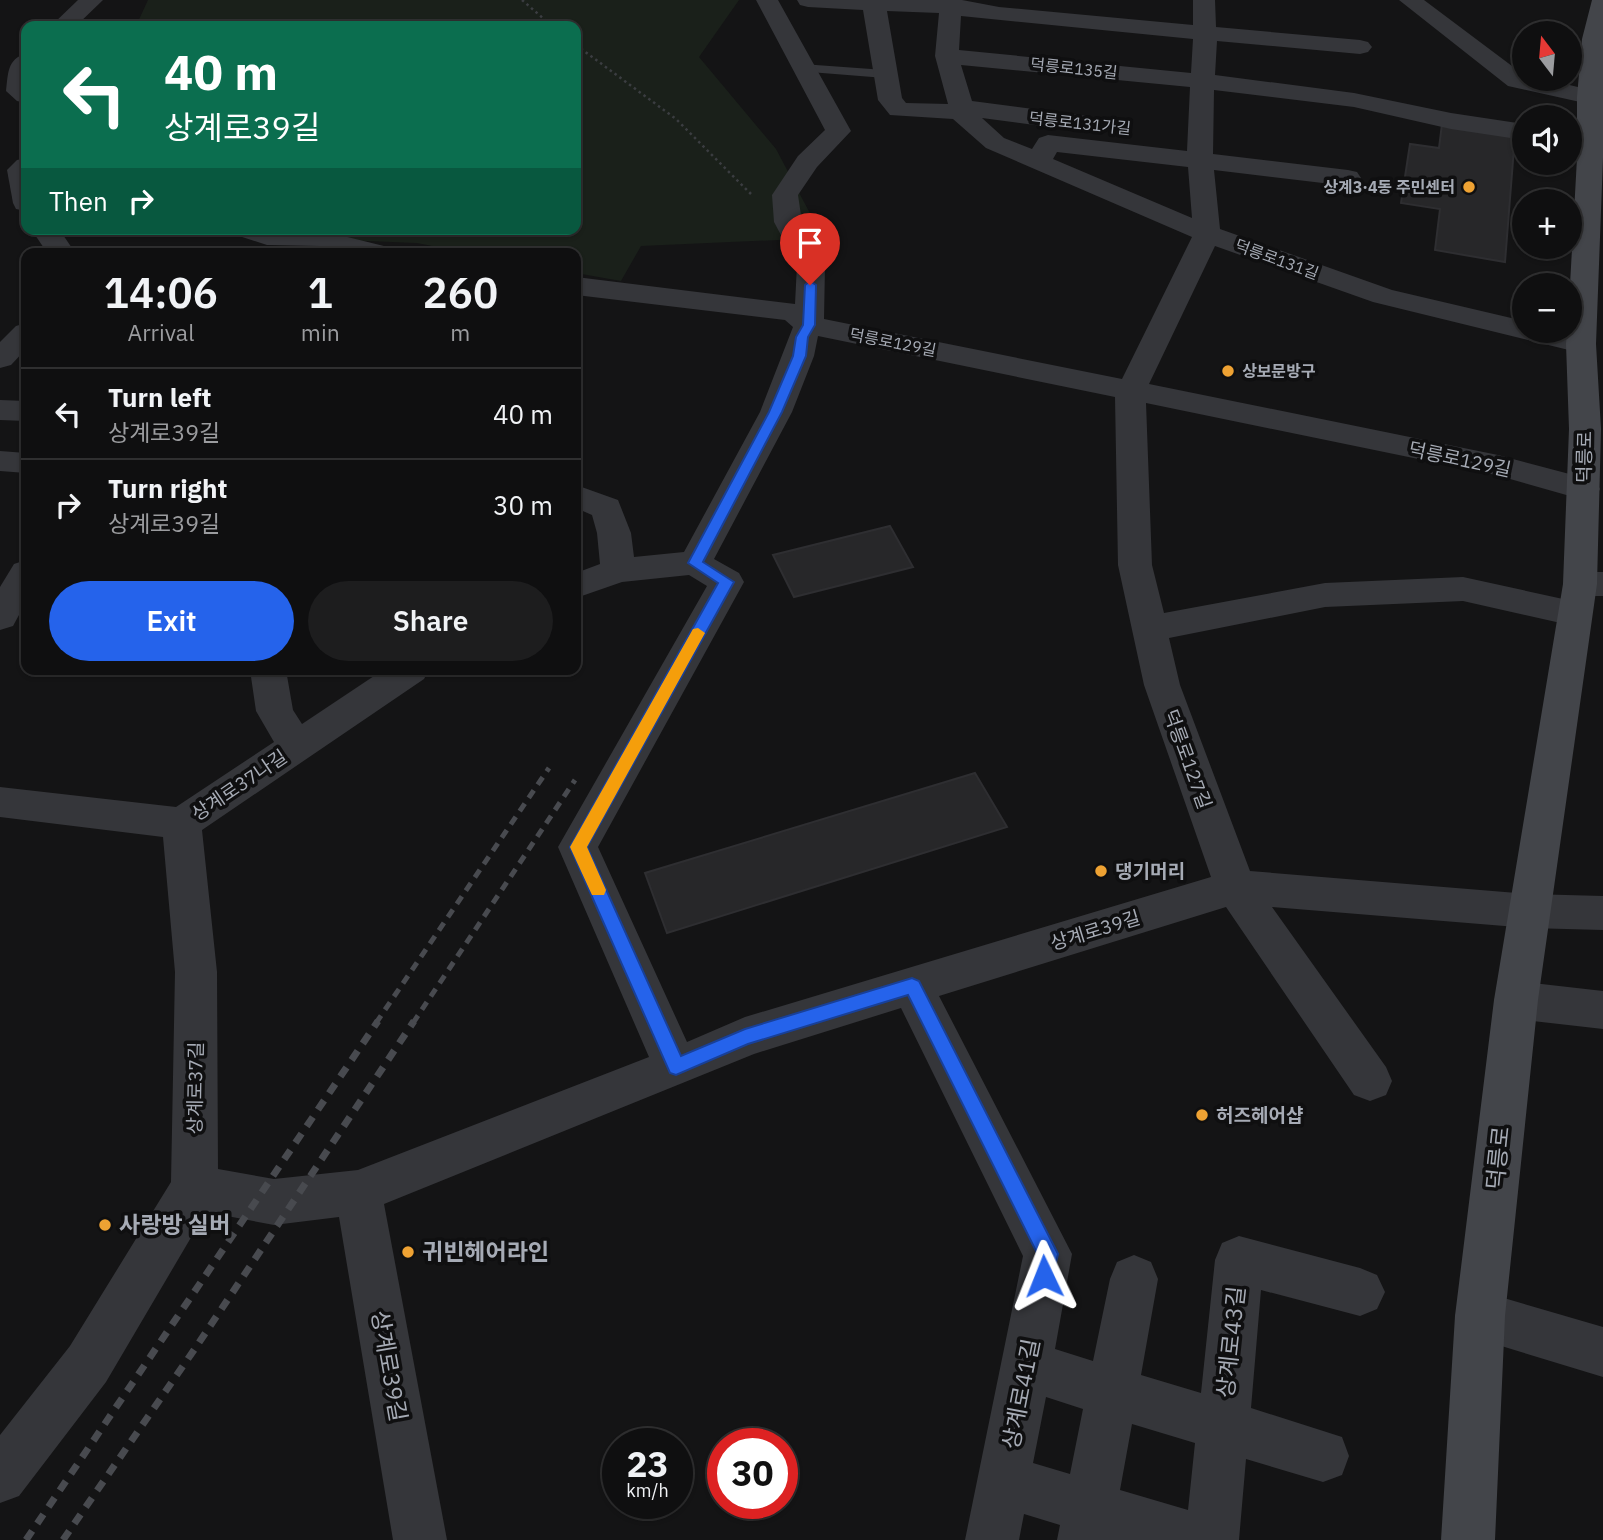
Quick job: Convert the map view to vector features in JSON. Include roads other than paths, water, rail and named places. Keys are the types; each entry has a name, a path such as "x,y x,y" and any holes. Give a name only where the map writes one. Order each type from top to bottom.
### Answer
{"main road":[{"name":"덕릉로","path":"1468,1540 1480,1316 1516,1000 1529,911 1586,593 1594,452 1581,344 1597,156 1589,97 1594,39 1602,0"}],"street":[{"path":"68,21 92,0"},
{"path":"695,563 776,412 799,356 802,337 809,325 811,265 788,222 785,195 807,162 838,131 767,0"},
{"path":"808,0 874,4 950,3 999,14 1360,47"},
{"path":"1130,389 1141,373 1207,234 1200,161 1204,0"},
{"path":"1410,0 1517,81 1589,97"},
{"path":"874,4 890,100 899,110 961,109 947,56 950,3"},
{"name":"덕릉로135길","path":"947,56 1201,81"},
{"path":"21,72 18,91 21,93"},
{"path":"1201,81 1354,100 1451,121 1512,130"},
{"name":"덕릉로131가길","path":"961,109 1121,127"},
{"name":"덕릉로131길","path":"961,109 996,144 1207,234 1383,296 1512,327"},
{"path":"1173,132 1200,134"},
{"path":"1038,163 1048,143 1348,178"},
{"path":"255,240 318,238 358,248"},
{"name":"덕릉로129길","path":"581,287 794,312 809,325 1130,389 1377,443 1498,465 1594,452"},
{"path":"0,359 21,337"},
{"name":"덕릉로131길","path":"1577,343 1581,344"},
{"name":"덕릉로127길","path":"1130,389 1135,565 1162,685 1235,887"},
{"path":"0,410 21,411"},
{"path":"0,461 21,463"},
{"path":"581,498 606,508 614,533 618,570"},
{"path":"581,584 618,570 695,563 727,582 578,847 676,1067"},
{"path":"0,617 21,581"},
{"path":"1149,629 1325,594 1463,589 1586,593"},
{"name":"상계로37나길","path":"269,675 275,711 296,747"},
{"name":"상계로37나길","path":"182,823 404,675"},
{"path":"0,802 182,823"},
{"name":"상계로37길","path":"182,823 196,972 194,1187"},
{"path":"1235,887 1370,1081"},
{"name":"상계로39길","path":"194,1187 274,1202 358,1192 676,1067 745,1037 1235,887 1529,911"},
{"path":"1529,911 1603,913"},
{"name":"상계로41길","path":"912,986 1048,1254 992,1540"},
{"path":"1516,1000 1603,1010"},
{"path":"0,1477 88,1364 194,1187"},
{"name":"상계로39길","path":"358,1192 420,1540"},
{"name":"상계로43길","path":"1212,1540 1239,1260 1360,1292"},
{"path":"1087,1524 1134,1279"},
{"path":"1480,1316 1603,1352"},
{"name":"상계로43길","path":"1027,1366 1323,1456"},
{"path":"1004,1481 1087,1524 1197,1540"}],"lane":[{"path":"802,68 885,74"}],"railway":[{"path":"376,1023 549,768"},
{"path":"413,1023 575,780"},
{"path":"26,1540 378,1021"},
{"path":"63,1540 414,1021"}],"place":[{"name":"상계3·4동 주민센터","path":"1469,187"},
{"name":"상보문방구","path":"1228,371"},
{"name":"댕기머리","path":"1101,871"},
{"name":"허즈헤어샵","path":"1202,1115"},
{"name":"사랑방 실버","path":"105,1225"},
{"name":"귀빈헤어라인","path":"408,1252"}]}
